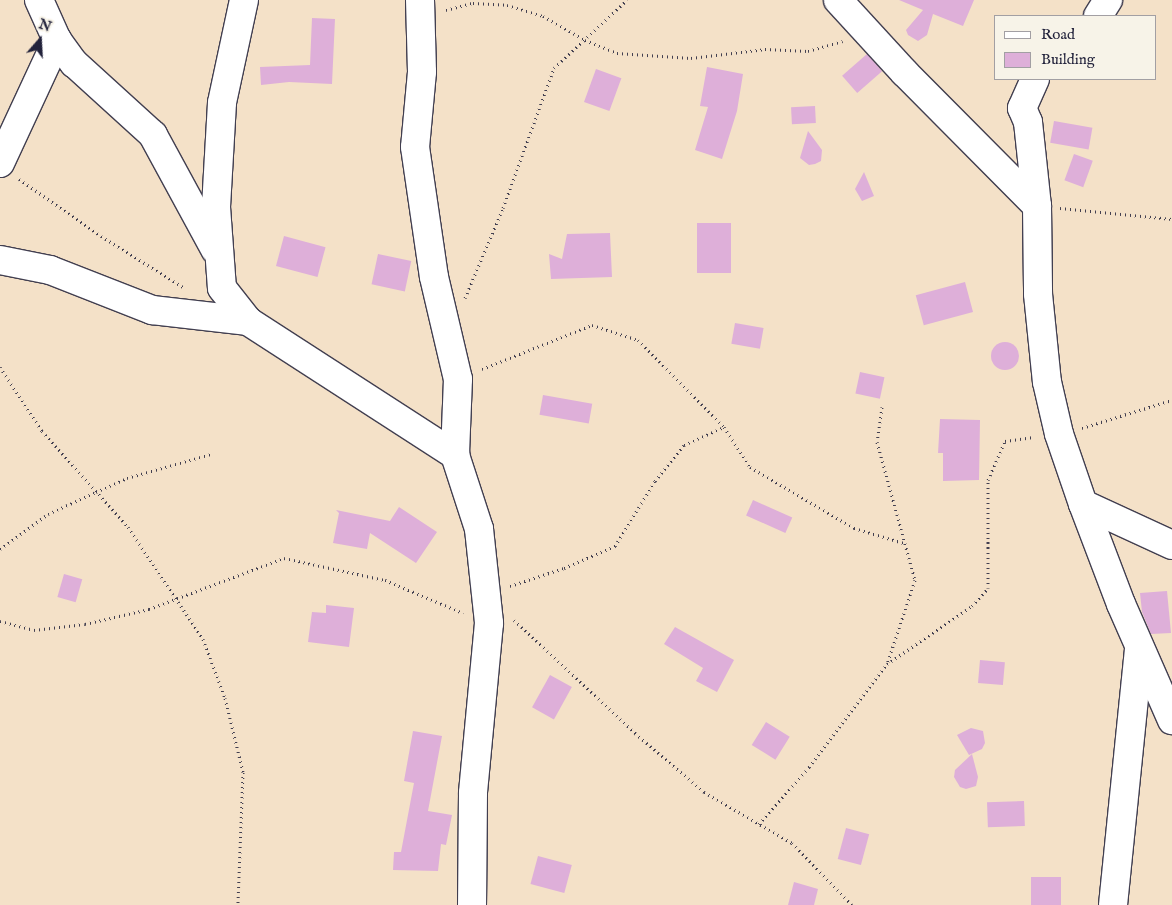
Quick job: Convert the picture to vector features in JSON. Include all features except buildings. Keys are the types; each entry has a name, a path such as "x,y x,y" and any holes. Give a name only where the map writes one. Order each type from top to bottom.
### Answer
{"street":[{"path":"39,0 57,40 74,63 153,135 220,257"},
{"path":"244,0 222,103 216,207 222,288 248,321 455,456"},
{"path":"838,0 1037,206"},
{"path":"1099,15 1108,0"},
{"path":"421,8 422,72 415,147 434,278 458,379 455,456 479,529 489,623 473,793 472,905"},
{"path":"8,170 57,40"},
{"path":"1035,80 1022,108 1028,122 1037,206 1038,294 1047,382 1059,434 1082,504 1139,647 1172,720"},
{"path":"0,260 50,270 152,310 248,321"},
{"path":"1082,504 1172,545"},
{"path":"1113,905 1139,647"}],"path":[{"path":"463,303 503,208 554,68 627,0"},
{"path":"421,8 473,3 507,4 544,16 585,40 617,53 691,58 765,49 808,51 869,34"},
{"path":"8,170 101,236 189,290"},
{"path":"1037,206 1172,219"},
{"path":"458,379 592,325 638,340 724,427 750,467 854,528 904,544"},
{"path":"0,367 42,432 128,527 175,600 204,639 225,698 242,772 238,905"},
{"path":"759,824 809,767 887,664 972,606 988,588 988,480 1005,441 1059,434 1145,411 1172,400"},
{"path":"882,407 877,442 915,580 887,664"},
{"path":"724,427 684,446 654,481 615,546 564,568 486,595 635,733 704,792 792,843 852,905"},
{"path":"0,549 48,514 96,492 128,478 211,454"},
{"path":"0,621 34,630 85,624 175,600 284,558 385,580 489,623"}]}
